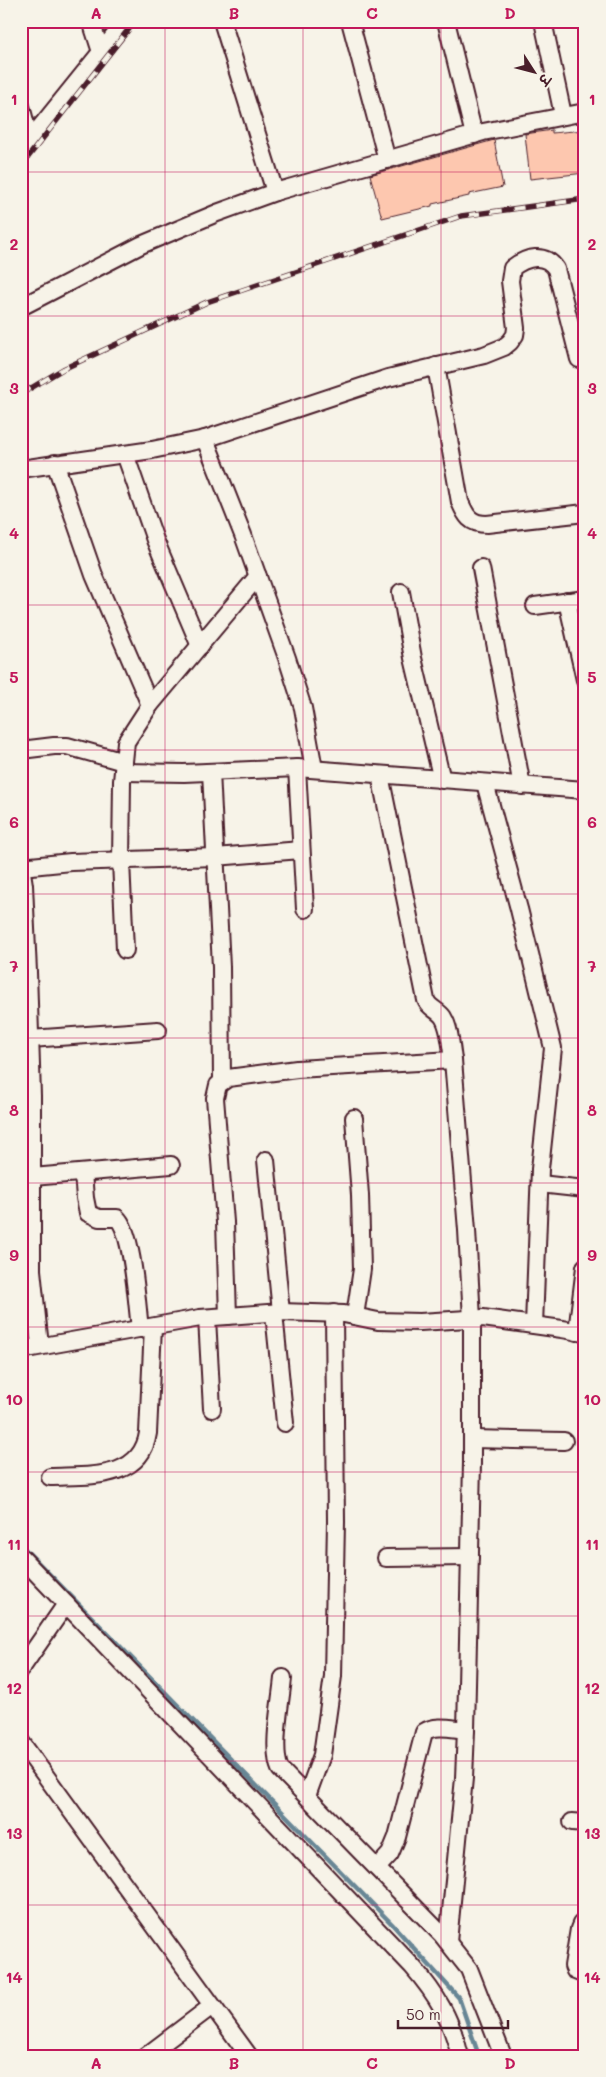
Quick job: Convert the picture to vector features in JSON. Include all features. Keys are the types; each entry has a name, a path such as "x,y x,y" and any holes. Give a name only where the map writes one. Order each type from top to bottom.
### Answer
{"street":[{"path":"91,21 100,52"},
{"path":"26,146 126,21"},
{"path":"222,21 275,192"},
{"path":"350,21 387,160"},
{"path":"446,21 474,135"},
{"path":"543,21 564,115"},
{"path":"21,106 26,146"},
{"path":"21,307 141,245 217,213 275,192 474,135 585,112"},
{"path":"21,469 125,454 205,439 388,378 484,355 504,347 515,335 516,328 510,281 512,268 525,260 539,257 546,258 556,269 579,359"},
{"path":"436,366 460,502 471,521 478,524 487,524 585,513"},
{"path":"205,439 258,576 303,708 306,768 302,850 305,909"},
{"path":"125,454 155,540 200,646"},
{"path":"56,463 94,575 150,705"},
{"path":"481,568 522,786"},
{"path":"125,950 121,861 123,767 126,742 150,705 258,576"},
{"path":"400,592 413,658 442,780"},
{"path":"535,606 585,599"},
{"path":"567,601 585,680"},
{"path":"21,750 67,746 123,767 158,774 306,768 585,790"},
{"path":"211,772 221,967 222,1080 215,1090 215,1098 225,1222 228,1316"},
{"path":"380,775 426,1000 445,1021 453,1060 467,1230 472,1319 472,1438 466,1730 464,1778 448,1942"},
{"path":"485,783 522,918 553,1048 545,1110 534,1325"},
{"path":"40,1346 32,1270 26,1178 30,1039 21,867 71,862 215,857 302,850"},
{"path":"30,1039 158,1030"},
{"path":"222,1080 296,1069 453,1060"},
{"path":"354,1118 362,1261 355,1316"},
{"path":"266,1160 285,1423"},
{"path":"26,1178 171,1166"},
{"path":"50,1477 114,1472 136,1460 143,1453 147,1444 147,1328 129,1244 124,1229 117,1218 99,1218 88,1213 83,1173"},
{"path":"540,1184 585,1190"},
{"path":"21,1350 207,1318 277,1313 334,1314 378,1321 482,1318 581,1333 585,1268"},
{"path":"307,1796 322,1755 333,1676 336,1522 334,1314"},
{"path":"207,1318 212,1409"},
{"path":"472,1438 564,1441"},
{"path":"21,1557 412,1966 432,1989 449,2018 460,2056"},
{"path":"386,1558 470,1557"},
{"path":"21,1669 66,1604"},
{"path":"284,1678 276,1747 277,1762 280,1768 448,1942 469,1969 503,2056"},
{"path":"377,1868 390,1854 397,1837 424,1732 437,1728 466,1730"},
{"path":"21,1742 124,1881 249,2056"},
{"path":"585,1921 579,1929 573,1966 575,1970 585,1975"},
{"path":"146,2056 212,2006"}],"building":[{"path":"552,130 552,133 585,130 585,173 530,179 525,134"},
{"path":"494,140 503,187 469,194 469,196 382,218 370,175"}],"waterway":[{"path":"21,1545 392,1924 459,1998 479,2056"}],"railway":[{"path":"21,166 135,21"},
{"path":"21,394 63,369 207,302 461,216 585,199"}]}
